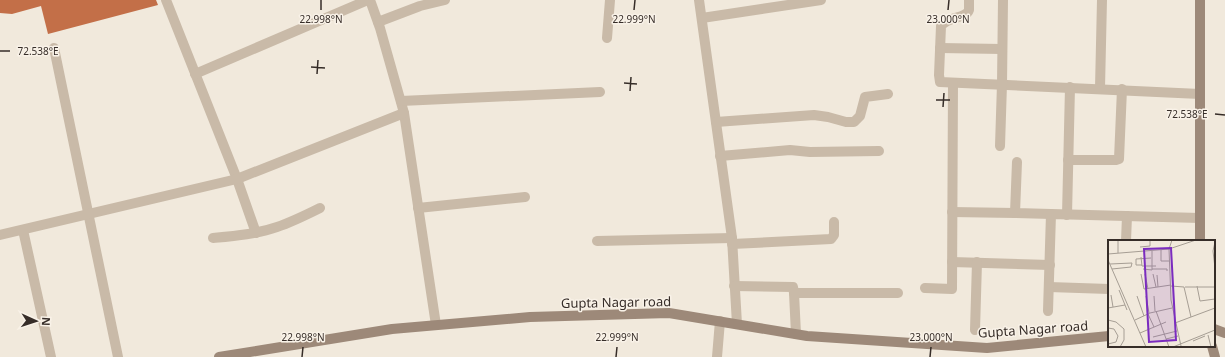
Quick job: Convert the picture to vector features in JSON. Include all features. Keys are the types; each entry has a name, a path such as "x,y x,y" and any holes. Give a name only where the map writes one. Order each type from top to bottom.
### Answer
{"street":[{"path":"166,0 237,179 256,233"},
{"path":"195,74 369,0 378,22 404,113 436,325"},
{"path":"378,22 420,6 446,0"},
{"path":"607,38 610,0"},
{"path":"699,0 732,241 736,324"},
{"path":"702,18 821,0"},
{"path":"969,0 969,10 966,13 944,22 941,26 940,82 1122,89 1200,94"},
{"path":"1000,146 1003,0"},
{"path":"1100,88 1102,0"},
{"path":"1200,0 1200,240"},
{"path":"54,48 118,357"},
{"path":"940,48 1002,49"},
{"path":"925,288 952,289 952,83"},
{"path":"1067,215 1070,87"},
{"path":"1068,160 1119,159 1122,89"},
{"path":"401,101 600,92"},
{"path":"716,122 814,115 834,118 846,122 854,122 860,116 865,97 888,94"},
{"path":"0,235 237,179 404,113"},
{"path":"720,156 790,150 810,152 879,151"},
{"path":"1015,213 1017,162"},
{"path":"418,208 525,197"},
{"path":"213,238 256,233 276,228 302,218 320,208"},
{"path":"952,212 1200,218"},
{"path":"1048,311 1051,214"},
{"path":"1126,240 1127,216"},
{"path":"597,241 831,239 834,235 834,222"},
{"path":"22,230 51,357"},
{"path":"952,262 1050,265"},
{"path":"975,330 977,262"},
{"path":"734,286 793,288 796,334"},
{"path":"1049,287 1108,289"},
{"path":"794,293 898,293"},
{"name":"Gupta Nagar road","path":"219,357 392,329 530,317 669,313 807,336 987,348 1108,336"},
{"path":"716,357 720,321"},
{"path":"1215,329 1225,333"},
{"path":"1212,347 1215,357"}],"building":[{"path":"0,0 156,0 158,5 48,34 41,6 12,14 0,13"}]}
